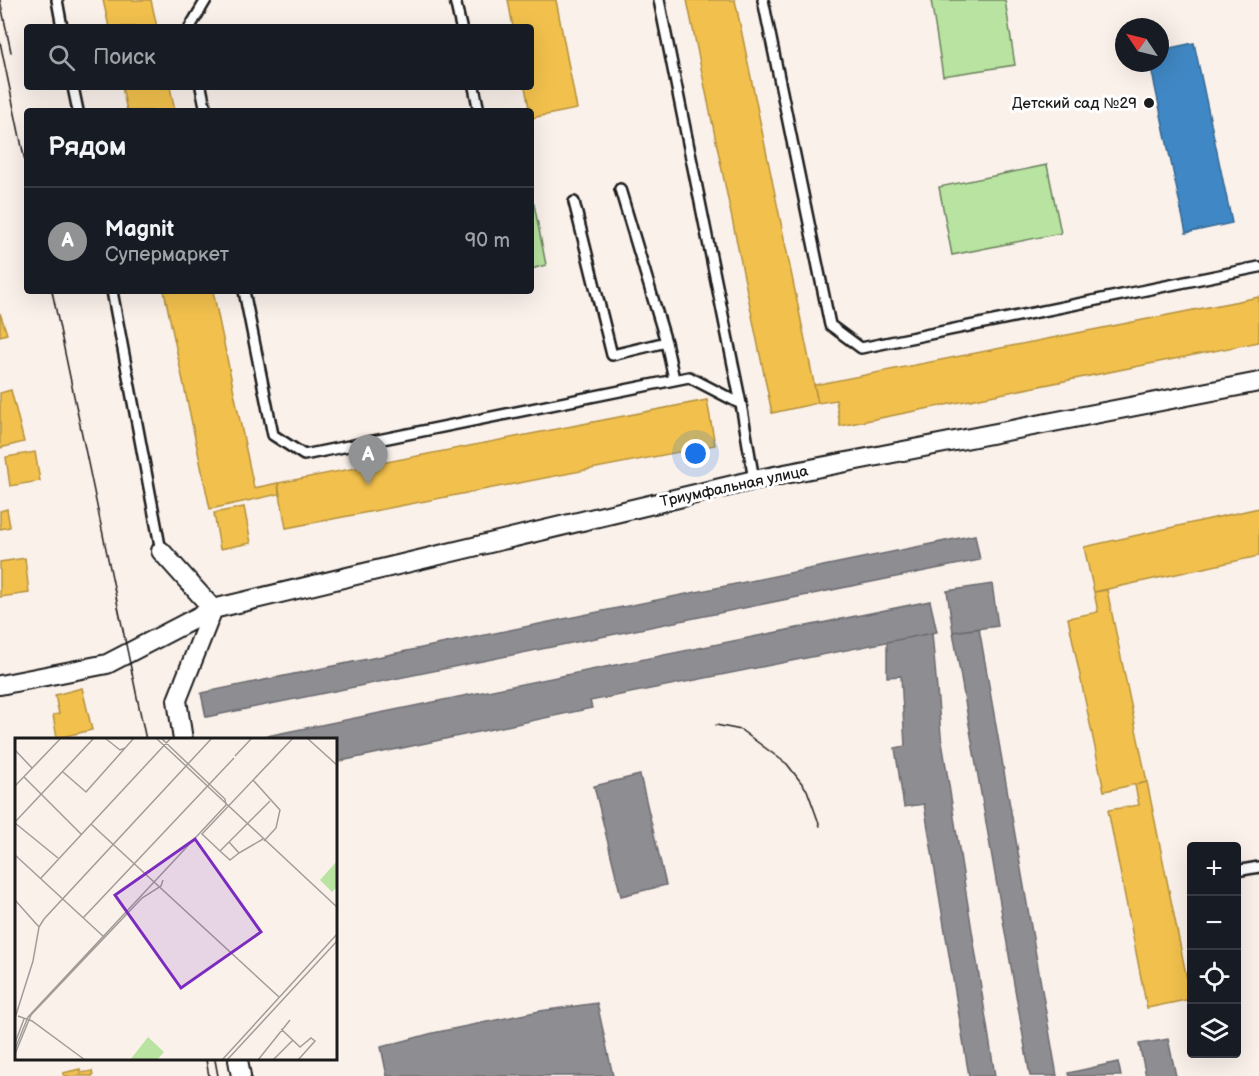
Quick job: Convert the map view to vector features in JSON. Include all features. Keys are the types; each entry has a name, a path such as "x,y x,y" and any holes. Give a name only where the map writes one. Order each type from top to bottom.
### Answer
{"street":[{"name":"Триумфальная улица","path":"0,685 107,664 213,609 754,480 1259,382"},
{"path":"161,551 213,609 177,700 183,738"},
{"path":"238,1061 242,1076"}],"lane":[{"path":"57,0 61,24"},
{"path":"192,24 206,0"},
{"path":"455,0 460,24"},
{"path":"659,0 741,404 754,480"},
{"path":"763,0 830,325 861,348 1259,267"},
{"path":"74,90 77,108"},
{"path":"202,90 205,108"},
{"path":"475,90 478,108"},
{"path":"620,189 666,342 674,380"},
{"path":"574,202 612,355 666,342"},
{"path":"113,294 161,551"},
{"path":"244,294 273,435 303,455 689,376 741,404"},
{"path":"1241,870 1259,867"}],"green space":[{"path":"931,0 1005,0 1015,65 943,76"},
{"path":"1047,165 1061,233 952,255 939,187"},
{"path":"534,204 546,265 534,268"}],"building: Жильё":[{"path":"103,0 151,0 156,24 108,24"},
{"path":"508,0 556,0 577,109 534,117 534,108 529,108 526,90 534,90 534,24 512,24"},
{"path":"687,0 735,0 818,403 772,413"},
{"path":"123,90 171,90 174,108 126,108"},
{"path":"165,294 214,294 254,488 278,483 279,494 210,509"},
{"path":"1259,297 1259,342 840,426 836,400 818,403 814,385"},
{"path":"0,313 7,334 0,336"},
{"path":"11,390 24,442 0,448 0,393"},
{"path":"707,400 715,445 286,528 278,483"},
{"path":"35,452 40,481 10,486 6,457"},
{"path":"244,507 251,543 220,549 214,513"},
{"path":"1259,508 1259,556 1094,592 1084,547"},
{"path":"7,509 10,527 0,529 0,511"},
{"path":"25,558 29,593 0,597 0,562"},
{"path":"1107,590 1147,782 1104,791 1068,618 1098,612 1094,592"},
{"path":"82,688 92,730 57,738 53,715 59,714 55,695"},
{"path":"1147,782 1187,979 1187,1000 1147,1008 1108,810 1139,805 1135,785"},
{"path":"80,1069 81,1073 92,1071 93,1076 64,1076 63,1073"}],"building: Школы":[{"path":"1194,43 1232,223 1186,233 1152,72 1169,72 1169,48"}],"building: Промзона":[{"path":"975,535 980,560 206,717 201,693"},
{"path":"992,584 998,626 953,632 947,591"},
{"path":"930,601 937,632 590,701 592,708 338,762 338,738 257,738"},
{"path":"979,628 1057,1076 1030,1076 953,632"},
{"path":"932,633 941,735 995,1076 969,1076 924,804 904,807 895,748 905,746 901,676 887,677 887,642"},
{"path":"640,775 666,885 621,896 594,786"},
{"path":"597,1003 613,1076 387,1076 381,1047 433,1033 540,1011"},
{"path":"1168,1039 1176,1076 1146,1076 1139,1044"},
{"path":"1118,1062 1121,1076 1069,1076 1068,1073"}],"tram line":[{"path":"0,0 11,52"},
{"path":"0,42 24,157"},
{"path":"53,294 146,738"},
{"path":"716,725 741,730 787,764 807,790 820,826"},
{"path":"206,1061 209,1076"},
{"path":"215,1061 218,1076"}],"place":[{"name":"Детский сад №29","path":"1149,103"},
{"name":"Magnit","path":"368,485"}]}
